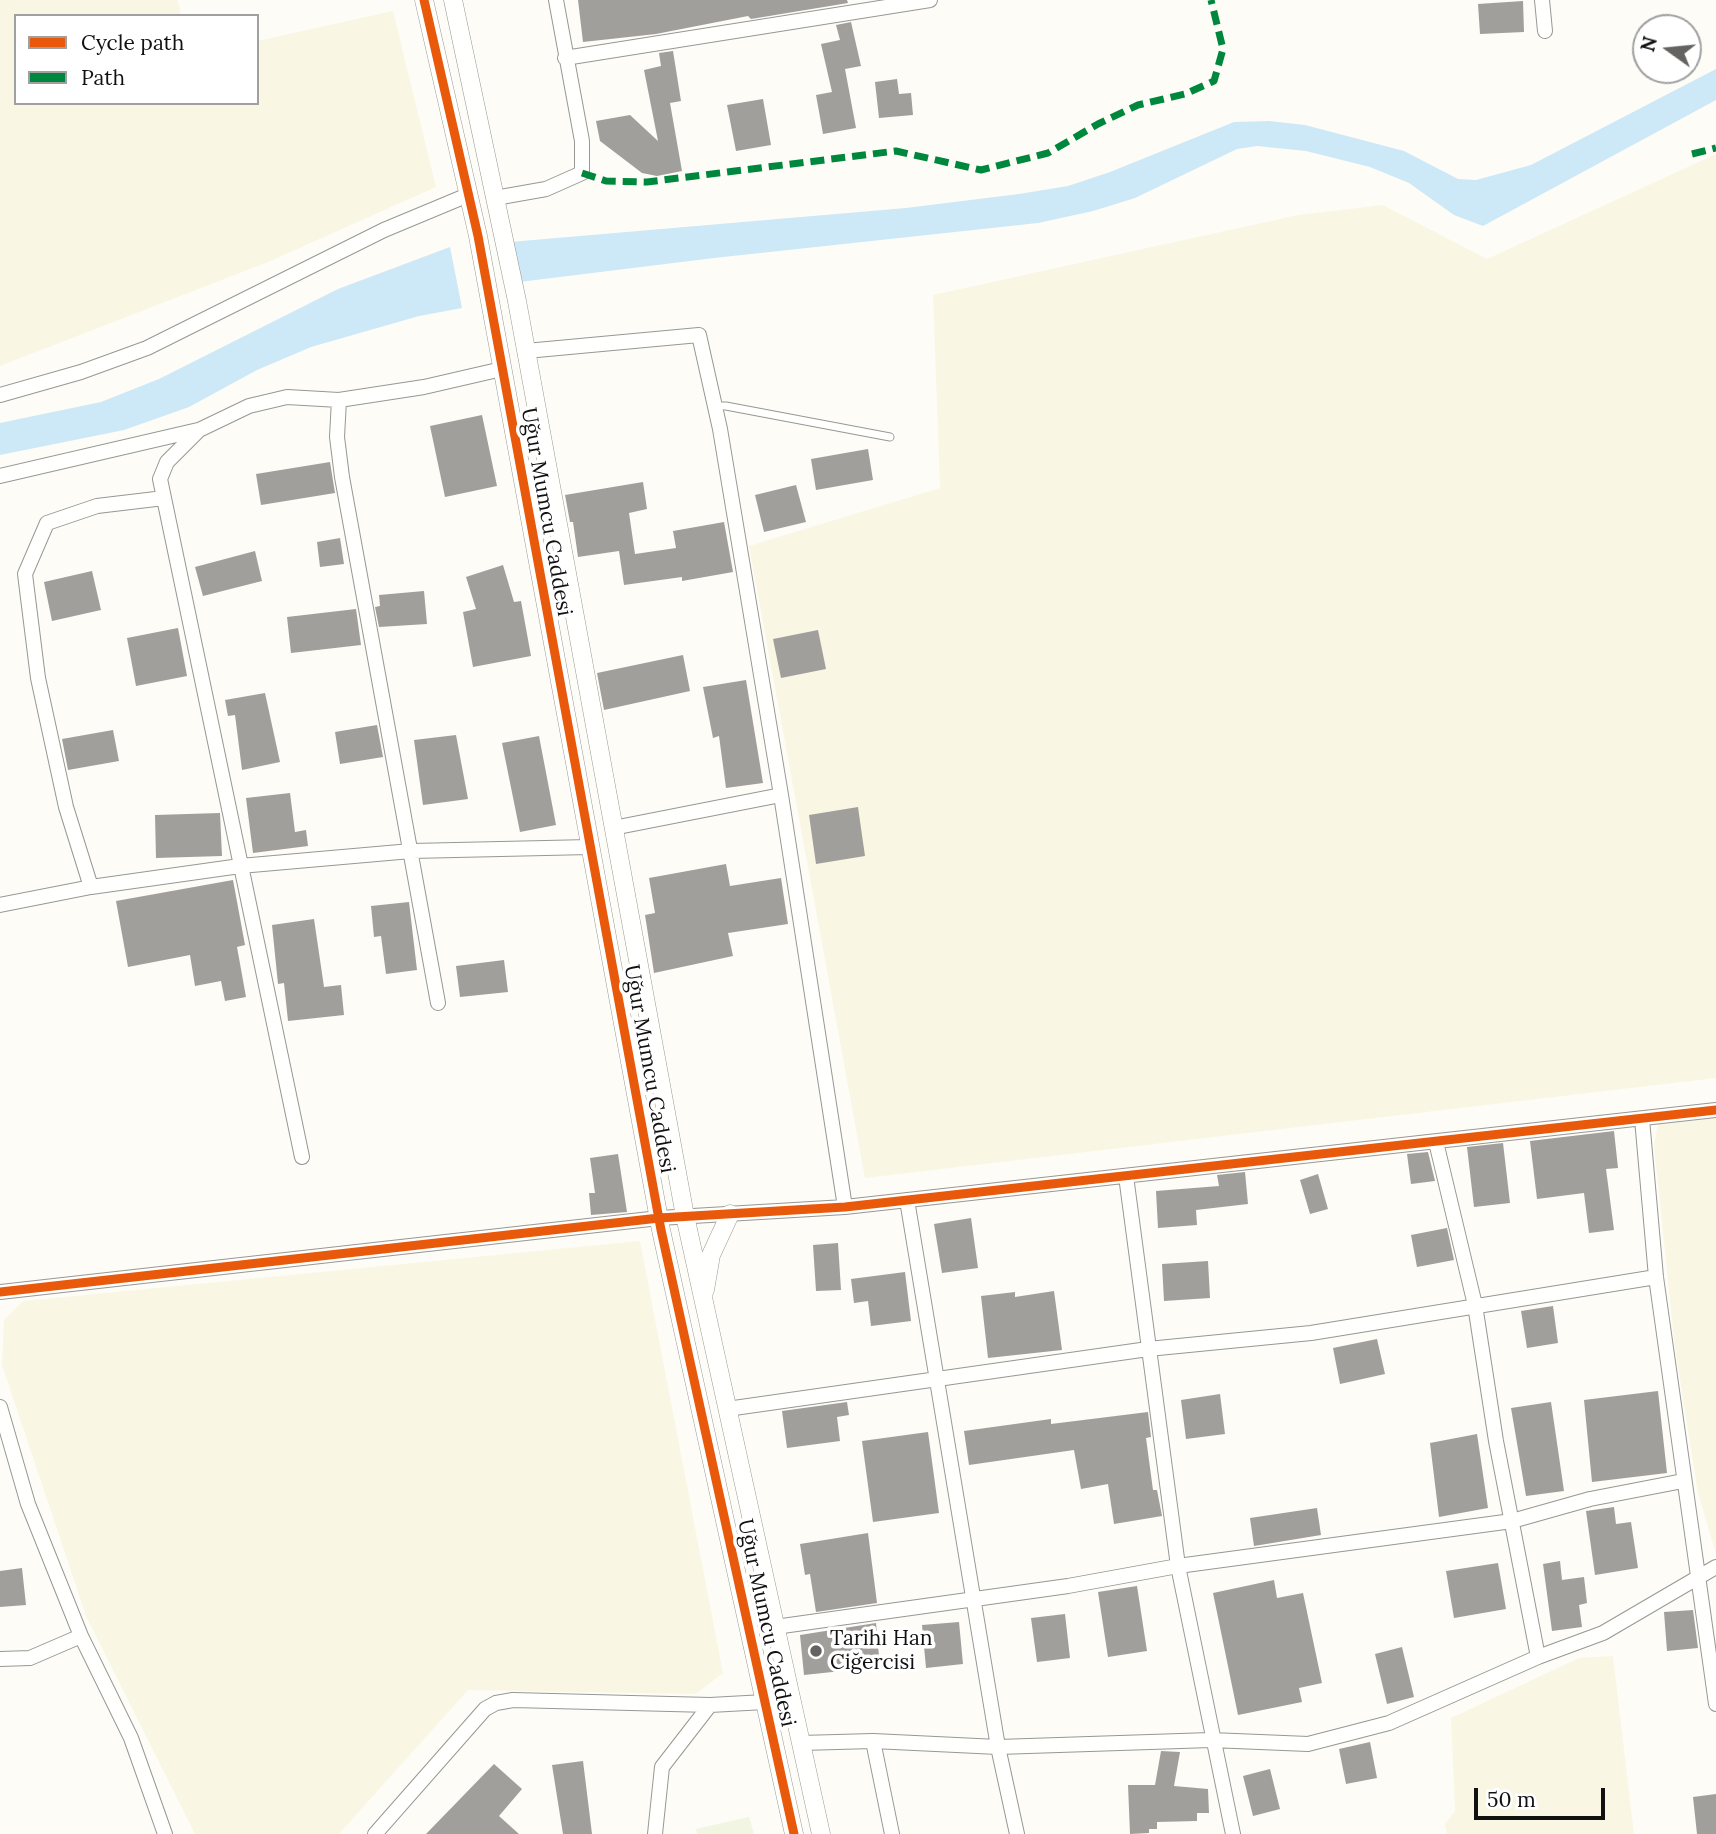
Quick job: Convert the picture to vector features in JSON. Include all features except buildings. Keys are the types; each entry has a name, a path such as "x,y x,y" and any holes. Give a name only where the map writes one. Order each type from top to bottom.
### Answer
{"street":[{"name":"Uğur Mumcu Caddesi","path":"424,0 478,236 659,1218 794,1834"},
{"name":"Uğur Mumcu Caddesi","path":"453,0 517,301 685,1216 821,1834"},
{"path":"495,198 546,189 582,173 582,141 556,0"},
{"path":"565,58 930,0"},
{"path":"1542,0 1545,31"},
{"path":"0,395 69,376 147,348 384,230 468,195"},
{"path":"526,351 699,335 715,406 782,795 845,1207"},
{"path":"0,476 199,430 249,406 286,397 339,400 424,387 502,369"},
{"path":"339,400 337,438 342,477 438,1003"},
{"path":"199,430 167,462 160,479 302,1157"},
{"path":"91,887 66,807 38,678 25,574 47,523 97,506 164,498"},
{"path":"613,828 782,795"},
{"path":"0,905 91,887 240,866 411,851 590,847"},
{"path":"0,1292 659,1218 845,1207 1716,1111"},
{"path":"1642,1119 1656,1277 1696,1577 1716,1704"},
{"path":"1436,1142 1475,1305 1538,1657"},
{"path":"1126,1176 1178,1566 1233,1834"},
{"path":"908,1200 998,1747 1017,1834"},
{"path":"703,1300 711,1255 730,1214"},
{"path":"727,1409 936,1377 1148,1349 1311,1333 1656,1277"},
{"path":"0,1407 28,1504 82,1636 131,1738 165,1834"},
{"path":"775,1626 1068,1586 1178,1566 1512,1521 1590,1499 1683,1481"},
{"path":"775,1747 801,1743 873,1741 998,1747 1212,1740 1308,1744 1412,1714 1538,1657 1603,1633 1716,1567"},
{"path":"0,1659 30,1658 82,1636"},
{"path":"375,1834 485,1709 496,1703 513,1700 710,1705 765,1702 790,1696"},
{"path":"655,1834 662,1767 710,1705"},
{"path":"873,1741 892,1834"}],"lane":[{"path":"715,406 890,437"}],"shaded area":[{"path":"0,0 178,0 181,14 14,14 14,105 259,105 259,41 393,11 436,187 268,262 0,366"},
{"path":"1716,154 1716,1078 865,1178 749,546 940,488 933,295 1298,215 1383,205 1487,259"},
{"path":"1716,1118 1716,1554 1698,1493 1675,1348 1654,1146 1658,1124"},
{"path":"640,1241 723,1673 696,1694 468,1690 339,1834 195,1834 86,1616 2,1365 4,1320 23,1301"},
{"path":"1613,1656 1634,1834 1447,1834 1445,1824 1455,1811 1451,1718 1579,1658"}],"green space":[{"path":"749,1817 754,1834 697,1834 696,1829"}],"water":[{"path":"1716,69 1716,100 1483,226 1454,215 1409,183 1370,167 1306,151 1257,146 1237,149 1135,198 1093,211 1038,223 519,282 510,242 906,208 1068,186 1234,122 1269,121 1305,125 1404,151 1458,179 1476,180 1531,165 1687,84 1702,84 1702,76"},
{"path":"450,247 462,308 419,316 311,347 257,370 189,407 124,430 0,455 0,423 101,402 159,379 338,289"}],"marked path":[{"path":"582,173 606,181 647,182 896,151 981,170 1048,153 1138,105 1185,94 1214,81 1223,49 1211,0"},
{"path":"1692,154 1716,148"}],"cycle path":[{"path":"424,0 478,236 661,1230 794,1834"},
{"path":"0,1292 659,1218 845,1207 1716,1110"}],"place":[{"name":"Tarihi Han Ciğercisi","path":"816,1651"}]}
